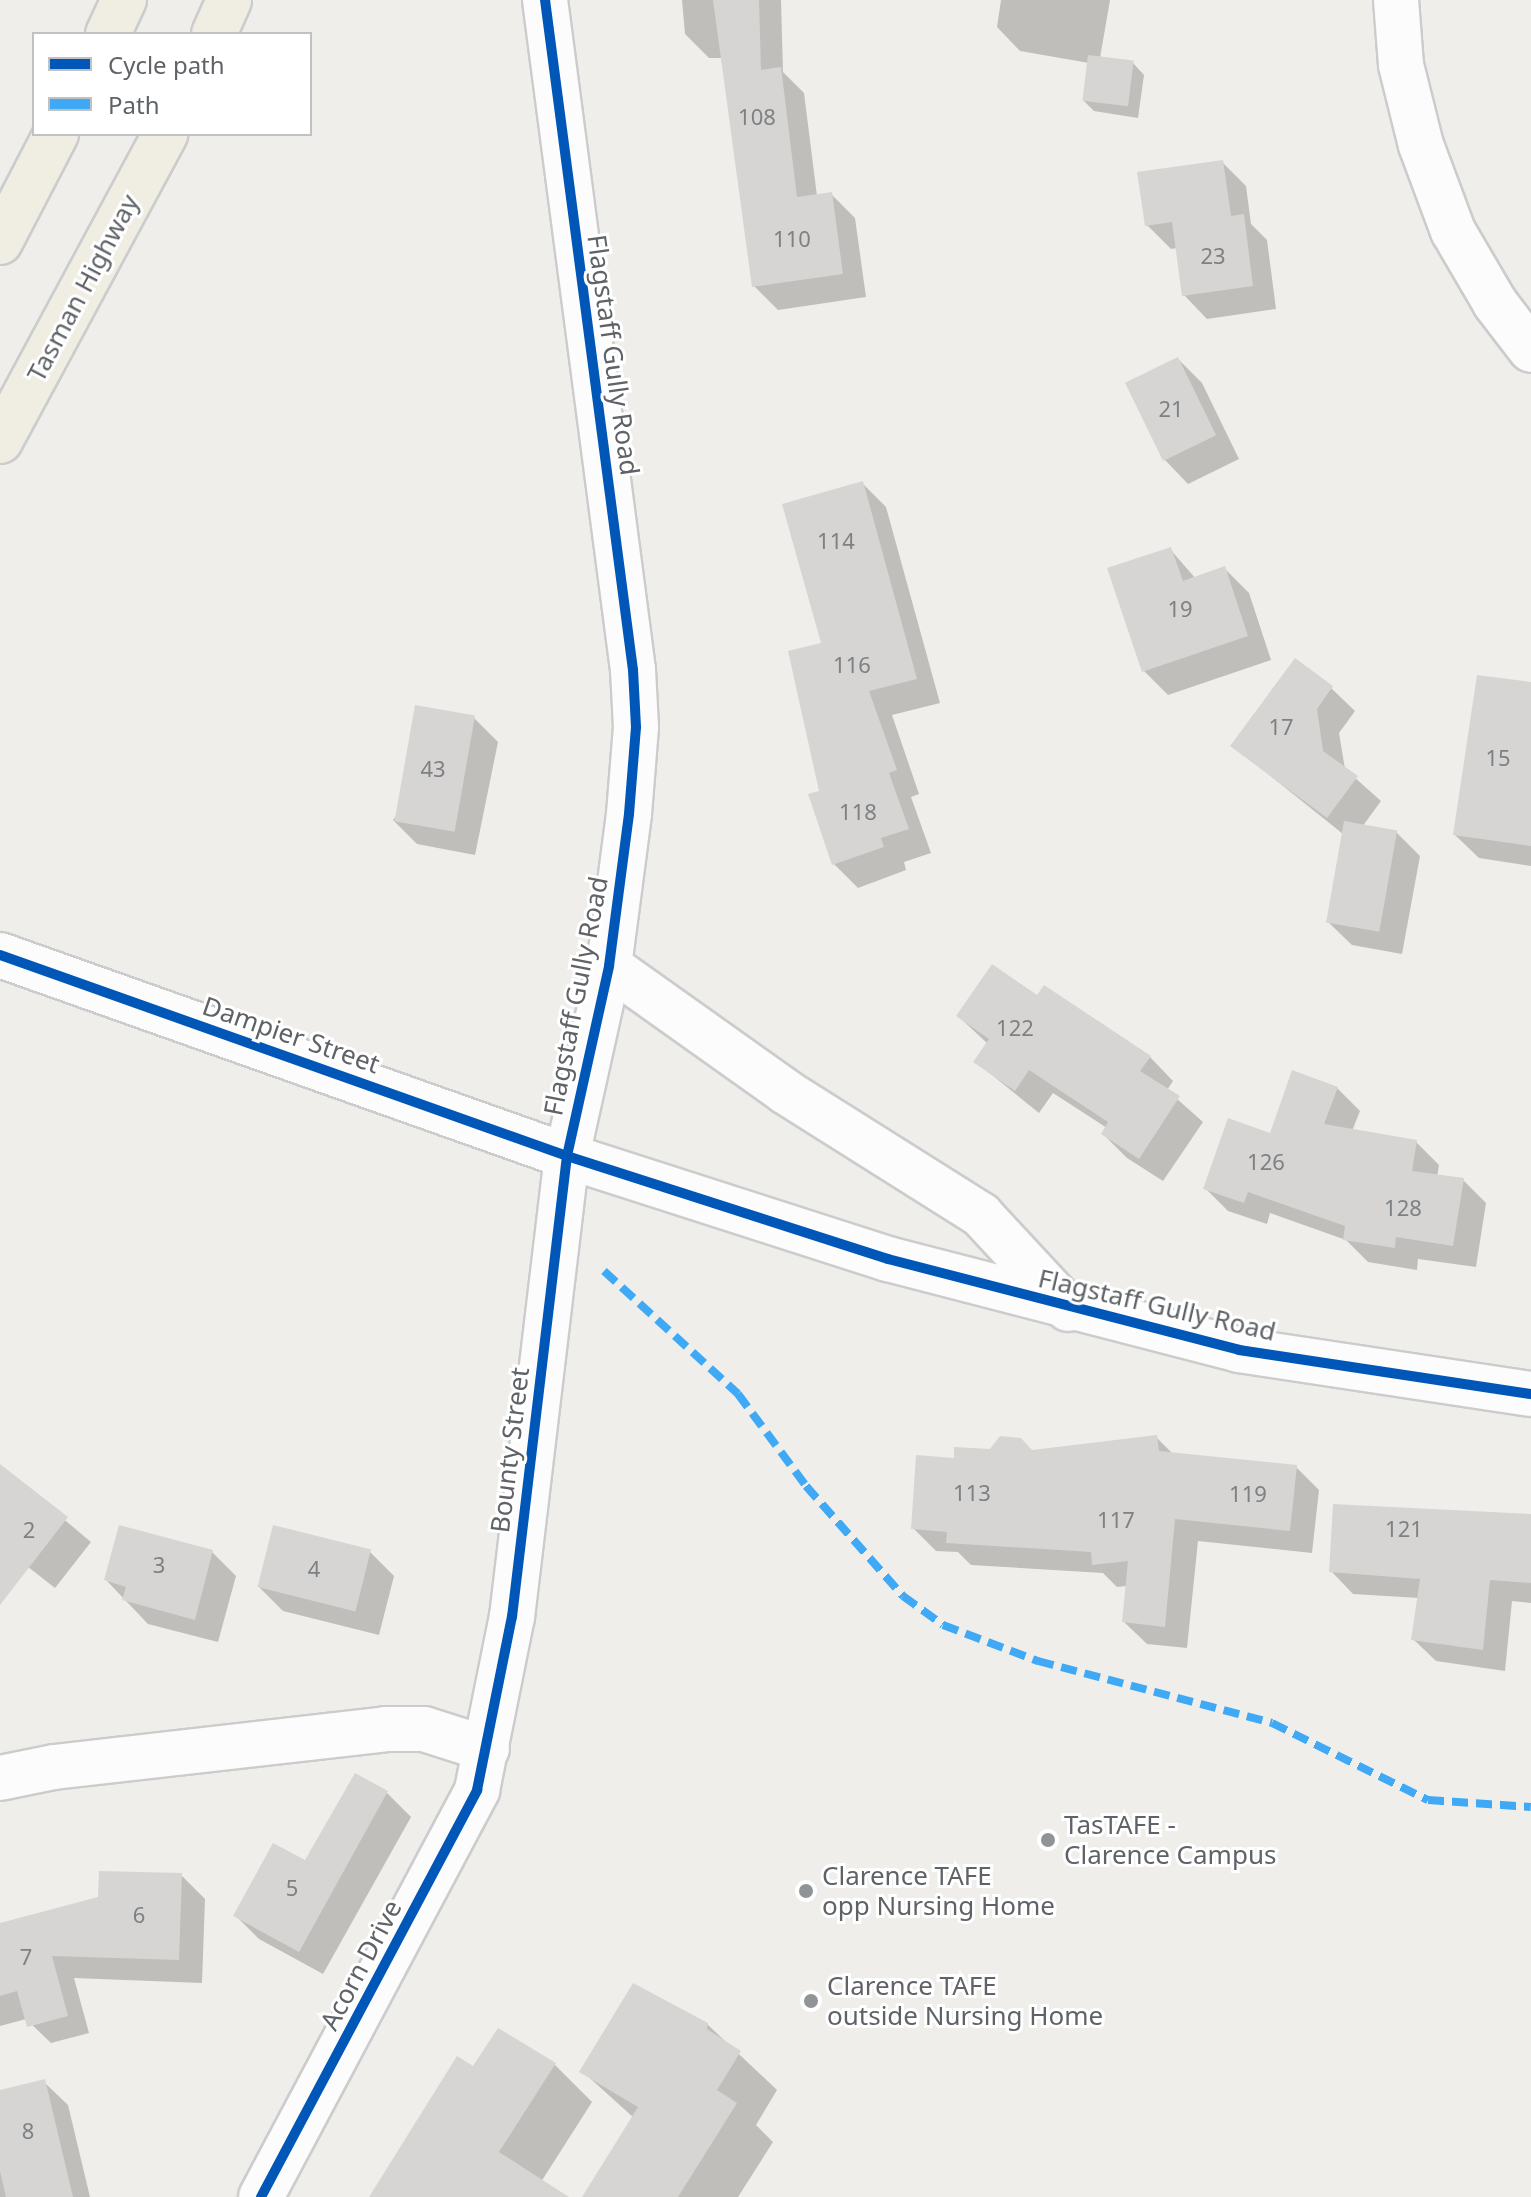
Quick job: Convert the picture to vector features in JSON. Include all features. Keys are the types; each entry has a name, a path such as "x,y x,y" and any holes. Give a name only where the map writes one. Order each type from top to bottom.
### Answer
{"highway":[{"path":"109,32 124,0"},
{"path":"215,32 229,0"},
{"path":"0,242 55,136"},
{"name":"Tasman Highway","path":"0,441 164,136"}],"street":[{"name":"Flagstaff Gully Road","path":"545,0 633,670 635,766 609,966 567,1156 888,1259 1068,1309 1239,1350 1531,1394"},
{"path":"1396,0 1401,65 1421,145 1453,231 1495,303 1531,350"},
{"name":"Dampier Street","path":"0,955 567,1156"},
{"name":"Flagstaff Gully Road","path":"609,966 786,1092 981,1215 1068,1309"},
{"name":"Bounty Street","path":"487,1749 512,1617 567,1156"},
{"path":"0,1778 54,1767 385,1729 424,1729 487,1749"},
{"name":"Acorn Drive","path":"261,2197 456,1835 487,1749"}],"building":[{"path":"713,0 759,0 761,70 781,67 797,197 832,192 843,274 752,287"},
{"path":"1088,55 1134,61 1128,106 1082,101"},
{"path":"1223,160 1231,216 1244,214 1253,286 1182,296 1172,222 1145,226 1137,172"},
{"path":"1178,357 1216,435 1163,461 1125,383"},
{"path":"863,481 917,679 869,691 897,770 889,773 909,829 881,838 884,847 832,865 808,794 819,791 788,651 821,643 782,504"},
{"path":"1171,547 1183,581 1225,566 1248,636 1142,672 1107,568"},
{"path":"1295,658 1333,686 1317,709 1323,751 1358,776 1327,818 1230,746"},
{"path":"1477,675 1531,682 1531,846 1453,835"},
{"path":"415,705 475,716 455,832 395,821"},
{"path":"1344,821 1397,830 1379,932 1326,922"},
{"path":"992,964 1037,995 1044,985 1151,1056 1140,1071 1180,1096 1139,1159 1101,1134 1108,1122 1029,1070 1015,1091 973,1062 989,1039 956,1016"},
{"path":"1292,1070 1338,1087 1324,1124 1417,1140 1412,1171 1464,1178 1453,1246 1396,1237 1395,1248 1343,1240 1345,1226 1248,1192 1244,1203 1203,1189 1228,1118 1270,1133"},
{"path":"1157,1435 1159,1451 1297,1465 1290,1531 1175,1519 1165,1627 1122,1622 1128,1561 1092,1565 1091,1552 946,1543 947,1532 911,1529 916,1455 954,1458 954,1447 990,1449 1000,1436 1021,1438 1032,1450"},
{"path":"0,1464 68,1517 0,1605"},
{"path":"1333,1504 1531,1514 1531,1583 1490,1580 1483,1650 1411,1640 1420,1579 1329,1572"},
{"path":"119,1525 213,1550 195,1620 122,1600 126,1587 104,1580"},
{"path":"273,1525 371,1549 356,1612 258,1587"},
{"path":"355,1773 388,1791 299,1952 233,1916 273,1843 305,1860"},
{"path":"99,1871 182,1873 179,1960 52,1956 68,2016 27,2027 17,1991 0,1996 0,1923 98,1897"},
{"path":"633,1983 708,2023 707,2029 741,2051 717,2090 737,2103 678,2197 582,2197 638,2107 579,2072"},
{"path":"498,2028 556,2063 499,2152 569,2197 369,2197 457,2056 473,2066"},
{"path":"45,2079 73,2197 6,2197 0,2171 0,2090"}],"marked path":[{"path":"604,1271 738,1394 806,1486 903,1596 943,1625 1038,1661 1272,1723 1428,1800 1531,1807"}],"cycle path":[{"path":"261,2197 477,1790 512,1617 567,1156 609,966 629,814 636,727 633,670 545,0"},
{"path":"0,955 567,1156 888,1259 1239,1350 1531,1394"}],"place":[{"name":"TasTAFE - Clarence Campus","path":"1048,1840"},
{"name":"Clarence TAFE opp Nursing Home","path":"806,1891"},
{"name":"Clarence TAFE outside Nursing Home","path":"811,2001"}]}
